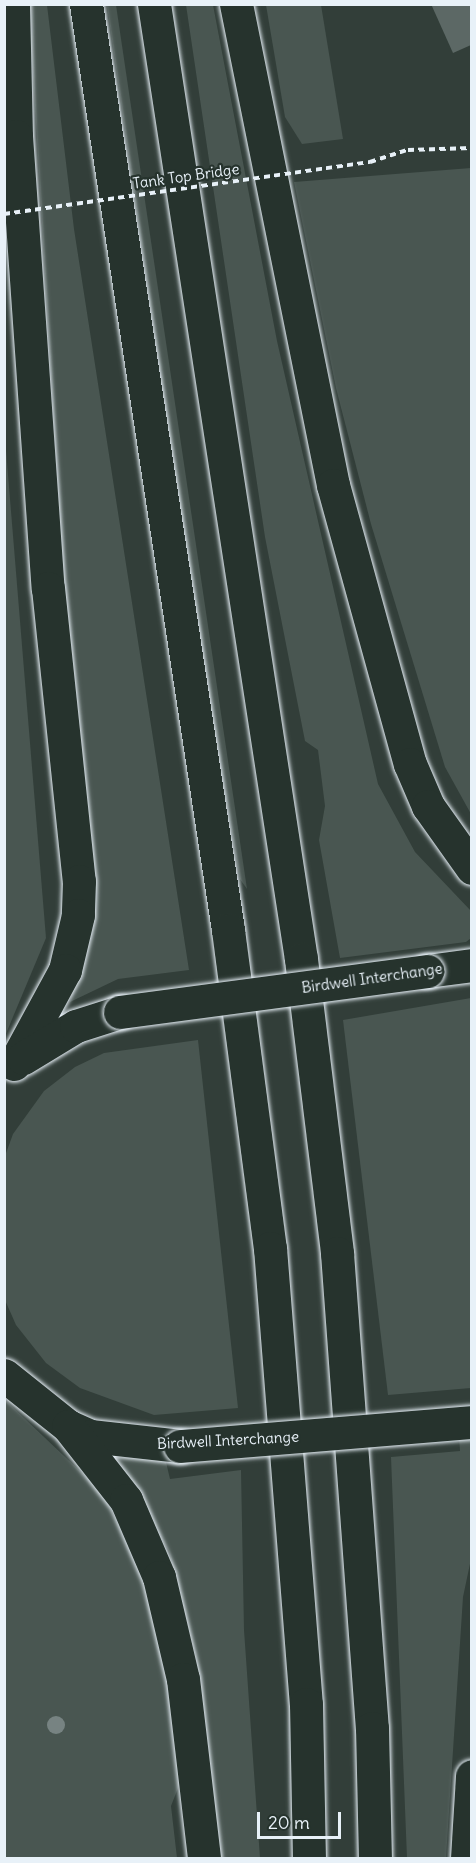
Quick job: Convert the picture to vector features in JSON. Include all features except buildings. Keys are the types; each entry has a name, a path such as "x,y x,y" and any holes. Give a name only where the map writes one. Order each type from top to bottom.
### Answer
{"highway":[{"path":"9,1069 65,970 78,915 79,881 47,576 16,136 13,4"},
{"path":"86,4 228,930 270,1248 306,1704 309,1858"},
{"path":"154,4 301,959 337,1253 372,1728 375,1858"},
{"path":"236,4 306,369 336,496 410,764 428,806 471,868"},
{"name":"Birdwell Interchange","path":"9,1069 76,1026 120,1012 471,965"},
{"name":"Birdwell Interchange","path":"4,1376 68,1426 111,1440 180,1446 471,1422"},
{"path":"68,1426 126,1500 159,1576 183,1679 204,1858"},
{"path":"467,1858 471,1776"}],"path":[{"name":"Tank Top Bridge","path":"4,213 370,162 408,150 471,148"}],"shaded area":[{"path":"29,5 47,5 74,229 189,970 118,979 70,1002 94,900 62,558"},
{"path":"107,5 116,5 247,889 240,879 201,657"},
{"path":"186,5 213,5 277,341 378,784 415,852 471,911 471,938 466,942 340,958 319,840 325,806 318,750 305,741 265,537"},
{"path":"266,5 321,5 343,139 302,144 285,117"},
{"path":"472,168 471,814 445,767 371,524 336,388 294,182"},
{"path":"5,438 46,938 4,1036"},
{"path":"471,998 471,1388 388,1395 343,1020"},
{"path":"198,1040 238,1408 154,1415 80,1388 46,1363 16,1325 5,1300 5,1156 13,1134 44,1091 75,1067 104,1053"},
{"path":"4,1399 102,1492 136,1561 160,1634 182,1778 171,1806 177,1858 5,1858"},
{"path":"471,1434 471,1559 463,1597 446,1858 407,1858 391,1457 460,1451 459,1435"},
{"path":"111,1458 165,1458 170,1479 241,1470 244,1630 260,1858 220,1858 196,1656 169,1551"}]}
